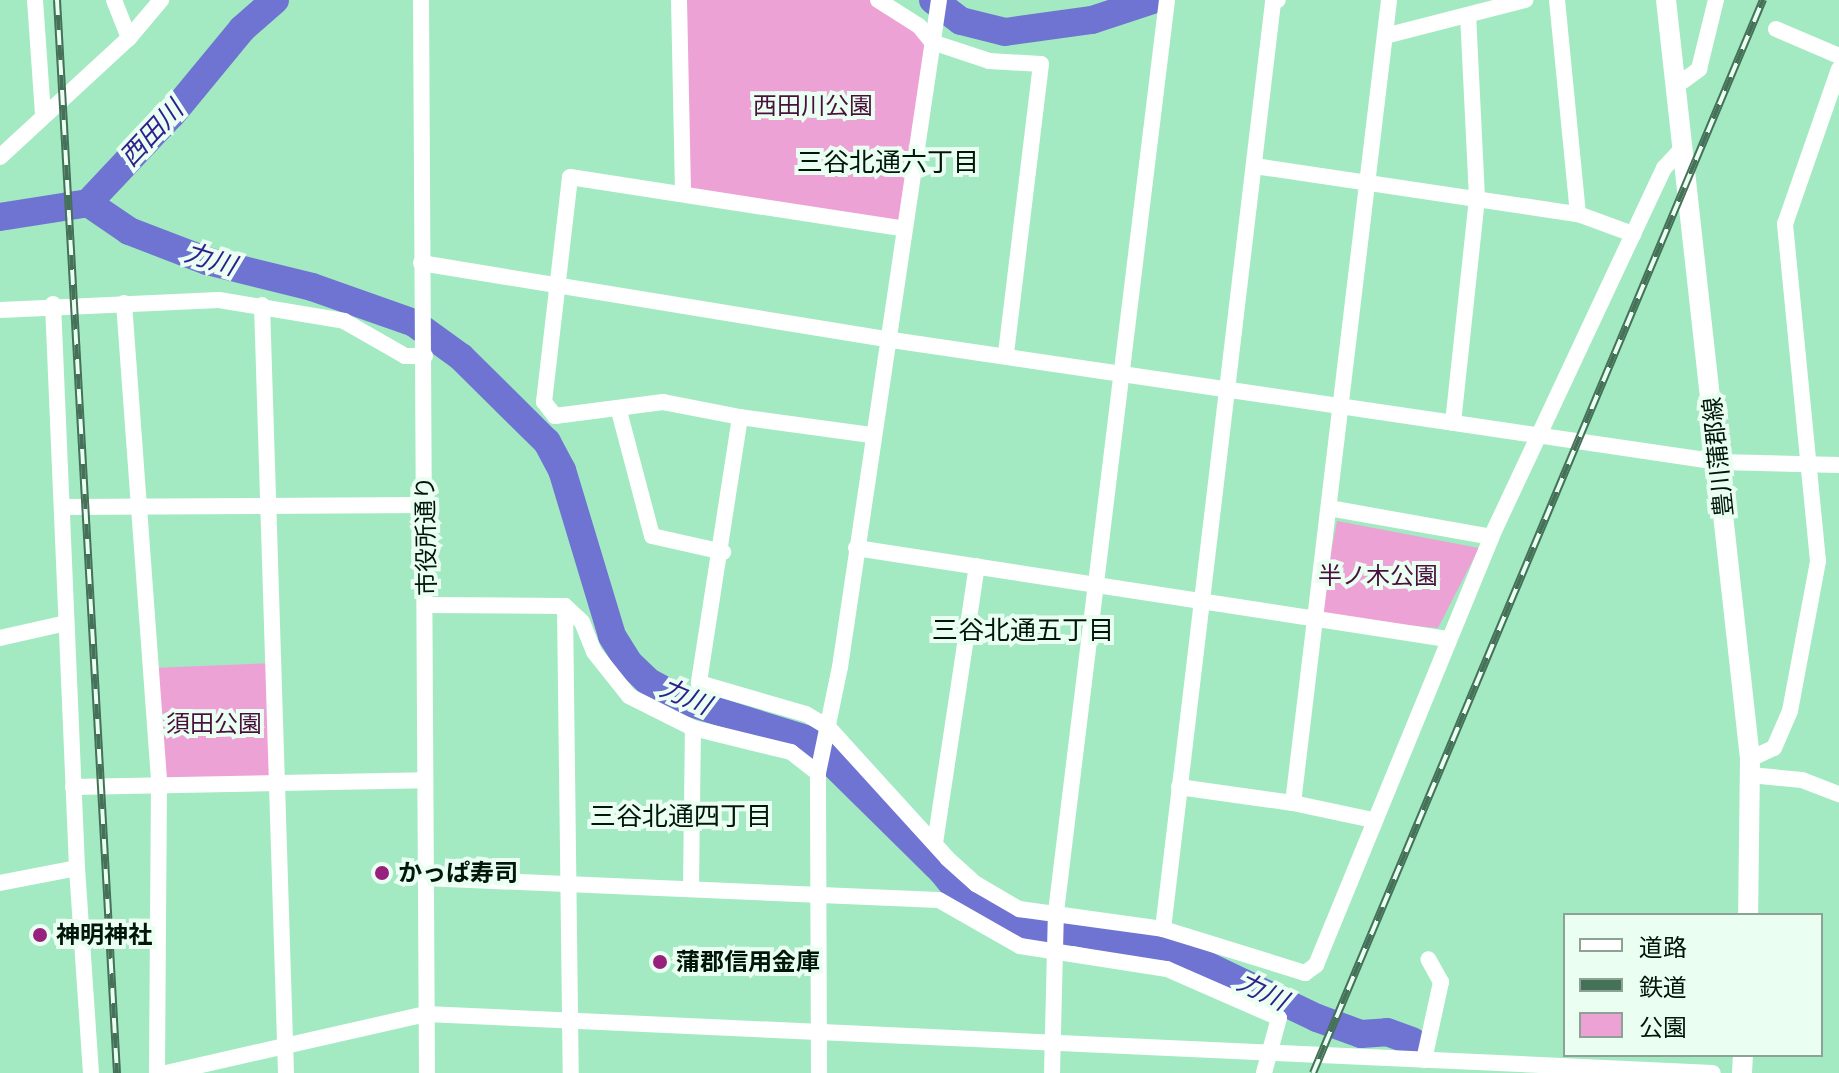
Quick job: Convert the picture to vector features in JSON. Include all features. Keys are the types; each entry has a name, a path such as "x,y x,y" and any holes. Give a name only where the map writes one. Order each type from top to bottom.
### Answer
{"main road":[{"name":"豊川蒲郡線","path":"1666,0 1750,767 1748,913"}],"street":[{"path":"35,0 43,113"},
{"path":"114,0 129,38"},
{"path":"0,157 43,113 129,38 161,0"},
{"name":"市役所通り","path":"421,0 421,263 426,302 424,780 427,1073"},
{"path":"679,0 683,192"},
{"path":"878,0 934,38 989,61 1041,64 1006,355"},
{"path":"819,1073 816,894 819,770 939,0"},
{"path":"1052,1073 1056,912 1167,0"},
{"path":"1163,929 1273,2 1278,0"},
{"path":"1293,803 1389,0"},
{"path":"1385,36 1525,0"},
{"path":"1557,0 1578,214"},
{"path":"1676,86 1699,69 1716,0"},
{"path":"1453,423 1477,198 1468,15"},
{"path":"1776,29 1839,56"},
{"path":"1750,767 1774,748 1800,677 1818,561 1811,463 1785,224 1839,69"},
{"path":"740,417 723,552 699,683 806,714 827,731 976,884 1008,903 1163,929 1291,972 1311,970 1491,537 1664,168 1682,149"},
{"path":"1255,166 1578,214 1633,234"},
{"path":"871,435 740,417 663,402 619,411 555,416 544,402 555,283 570,177 683,192 904,229"},
{"path":"421,263 885,339 1539,437 1719,462 1839,465"},
{"path":"0,310 53,304 219,300 344,321 405,356 425,356"},
{"path":"124,303 159,782 157,1073"},
{"path":"53,304 77,868 91,1073"},
{"path":"262,305 286,1073"},
{"path":"619,411 652,536 723,552"},
{"path":"62,507 267,503 426,505"},
{"path":"1329,508 1491,537"},
{"path":"856,548 1447,639"},
{"path":"935,843 977,566"},
{"path":"427,605 565,606 582,622 594,652 629,696 693,728 791,752 819,770"},
{"path":"565,606 571,1073"},
{"path":"0,638 66,623"},
{"path":"691,888 693,728"},
{"path":"1750,767 1802,780 1839,794"},
{"path":"73,787 159,782 424,780"},
{"path":"1179,787 1293,803 1373,820"},
{"path":"0,883 77,868"},
{"path":"425,878 568,881 939,900 997,938 1167,969 1210,985 1279,1018 1273,1053 1264,1073"},
{"path":"1424,1060 1441,982 1428,959"},
{"path":"166,1073 426,1014 1273,1053 1371,1065 1424,1060 1472,1068 1713,1073"}],"green space":[{"name":"西田川公園","path":"679,0 878,0 932,42 904,229 683,192"},
{"name":"半ノ木公園","path":"1337,521 1479,548 1438,628 1319,617"},
{"name":"須田公園","path":"273,663 275,781 159,782 152,668"}],"waterway":[{"name":"西田川","path":"0,217 88,203 172,114 242,29 275,0"},
{"name":"西田川","path":"933,0 961,21 1005,32 1092,20 1153,0"},
{"name":"力川","path":"88,203 129,231 207,261 312,287 414,323 461,357 547,442 562,470 612,636 628,662 649,682 684,701 809,740 942,871 969,905 1020,932 1076,932 1189,957 1317,1018 1361,1034 1387,1032 1412,1041"}],"railway":[{"path":"57,0 117,1073"},
{"path":"1313,1073 1763,0"}],"place":[{"name":"かっぱ寿司","path":"382,873"},
{"name":"神明神社","path":"40,935"},
{"name":"蒲郡信用金庫","path":"660,962"}],"district":[{"name":"三谷北通六丁目","path":"888,163"},
{"name":"三谷北通五丁目","path":"1023,631"},
{"name":"三谷北通四丁目","path":"681,817"}]}
